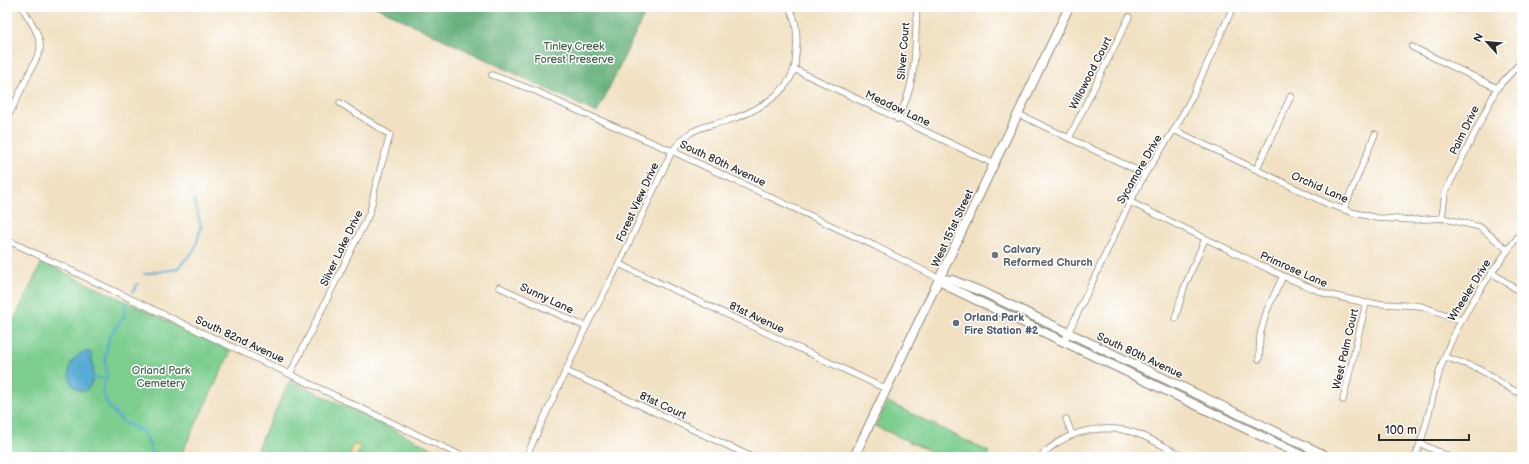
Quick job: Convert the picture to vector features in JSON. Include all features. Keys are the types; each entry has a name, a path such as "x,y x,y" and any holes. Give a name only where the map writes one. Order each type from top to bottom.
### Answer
{"street":[{"path":"7,119 40,51 41,45 37,34 22,7"},
{"name":"Forest View Drive","path":"526,457 586,327 619,264 672,152 681,140 695,131 758,109 780,91 794,70 798,37 796,23 789,7"},
{"name":"Silver Court","path":"897,119 910,88 913,70 917,7"},
{"name":"West 151st Street","path":"854,457 1069,7"},
{"name":"Sycamore Drive","path":"1064,342 1130,202 1174,130 1192,97 1233,7"},
{"name":"Willowood Court","path":"1069,138 1129,17"},
{"path":"1412,47 1497,88"},
{"name":"Palm Drive","path":"1442,218 1445,193 1497,88 1522,61"},
{"name":"Meadow Lane","path":"794,70 994,164"},
{"name":"South 80th Avenue","path":"492,75 536,91 875,246 940,279 949,287 1305,457"},
{"path":"1257,168 1291,96"},
{"name":"Silver Lake Drive","path":"290,374 370,212 390,134 340,103"},
{"path":"1018,114 1146,174"},
{"name":"Orchid Lane","path":"1174,130 1257,168 1328,204 1371,216 1398,219 1442,218 1480,227 1508,250"},
{"path":"1344,209 1375,134"},
{"name":"Primrose Lane","path":"1130,202 1283,276 1326,294 1366,303 1421,306 1461,320"},
{"name":"Wheeler Drive","path":"1415,457 1420,444 1436,383 1445,357 1461,320 1491,272 1522,231"},
{"path":"1175,319 1184,288 1205,239"},
{"name":"South 82nd Avenue","path":"7,240 464,457"},
{"name":"81st Avenue","path":"619,264 886,389"},
{"path":"1491,272 1522,293"},
{"path":"1258,359 1260,335 1267,310 1283,276"},
{"name":"South 80th Avenue","path":"940,279 952,280 964,284 1329,457"},
{"name":"Sunny Lane","path":"499,287 586,327"},
{"name":"West Palm Court","path":"1343,400 1366,303"},
{"path":"1445,357 1478,368 1511,390 1522,394"},
{"name":"81st Court","path":"566,371 752,457"},
{"path":"1066,419 1072,434"},
{"path":"1040,457 1051,447 1072,434 1106,428 1124,430 1141,436 1185,457"},
{"path":"1420,444 1450,457"}],"green space":[{"name":"Tinley Creek Forest Preserve","path":"376,7 648,7 597,113"},
{"name":"Orland Park Cemetery","path":"42,262 231,351 180,457 7,457 7,334"},
{"path":"290,380 450,457 253,457"},
{"path":"888,402 989,452 987,457 943,457 875,426"}],"sand":[{"path":"353,445 357,445 360,449 356,457 351,457"}],"water":[{"path":"85,351 90,352 91,354 93,376 90,386 83,391 78,390 72,384 69,371 73,360"}],"waterway":[{"path":"144,274 177,269 195,249 201,227 194,199"},
{"path":"133,292 138,283"},
{"path":"127,301 123,317 109,337 105,360 107,376 102,391 108,405 117,416 125,423 143,431 147,438 153,457"},
{"path":"92,377 106,379"}],"place":[{"name":"Calvary Reformed Church","path":"995,255"},
{"name":"Orland Park Fire Station #2","path":"956,323"}]}
